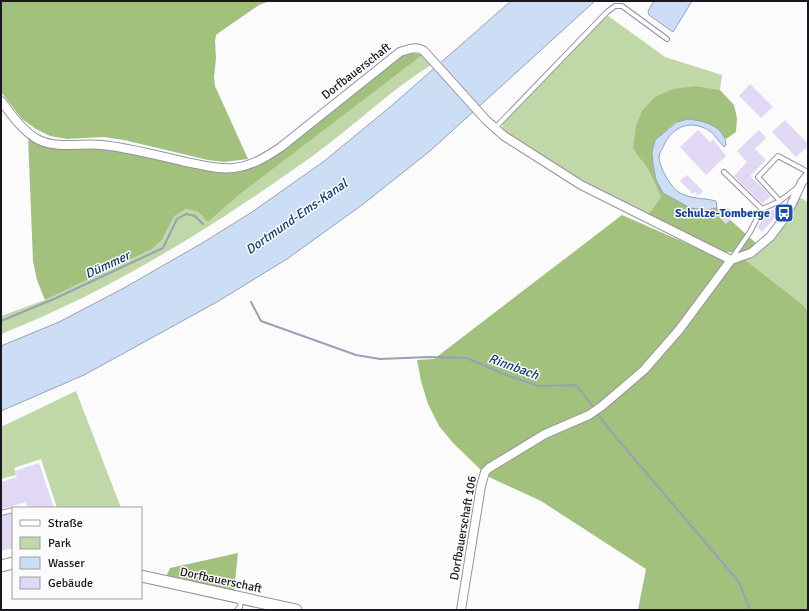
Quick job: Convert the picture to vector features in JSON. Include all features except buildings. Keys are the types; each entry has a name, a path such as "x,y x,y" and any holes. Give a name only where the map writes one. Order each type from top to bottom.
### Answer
{"street":[{"name":"Dorfbauerschaft","path":"1,101 17,122 28,133 47,143 104,145 207,166 224,169 234,168 255,163 266,158 400,52 412,48 419,48 424,51 482,115 504,136 581,185 731,260"},
{"path":"731,260 751,253 770,237 786,216 802,182 808,174"},
{"name":"Dorfbauerschaft 106","path":"461,610 481,486 485,472 493,465 545,434 589,415 602,406 644,370 679,330 731,260"},
{"path":"1,566 12,564"},
{"name":"Dorfbauerschaft","path":"142,576 296,610"}],"lane":[{"path":"495,128 596,23 615,6 622,6 667,39"},
{"path":"780,201 758,177 778,156 808,174"},
{"path":"724,172 762,209"},
{"path":"731,260 750,232 762,209 780,201 802,182"},
{"path":"1,513 12,510"},
{"path":"237,610 240,607 242,598"}],"green space":[{"path":"1,1 270,1 259,5 220,32 216,35 215,41 215,86 248,159 224,162 208,160 124,140 103,137 67,139 50,136 36,129 22,119 1,92"},
{"path":"607,15 665,57 722,75 720,90 696,86 633,149 648,169 661,197 648,215 582,182 506,132 502,127 504,122"},
{"path":"412,53 422,55 239,195 208,222 198,212 186,209 174,216 162,240 152,249 45,300 37,280 33,261 28,136 33,139 104,147 243,169 268,161 402,56"},
{"path":"421,55 431,65 386,97 314,155 240,206 163,254 123,276 43,317 1,334 1,316 45,300 152,249 162,240 174,215 186,209 198,212 208,222 239,195"},
{"path":"696,86 720,90 734,105 737,118 736,132 726,139 715,127 676,122 656,141 652,153 656,180 706,210 717,208 758,245 741,253 724,252 716,249 648,215 661,197 648,169 633,149 636,126 642,111 655,97 673,89"},
{"path":"799,197 808,202 808,311 802,304 744,259 772,239 791,216"},
{"path":"622,215 713,255 744,259 802,304 808,311 808,610 638,610 646,569 541,501 491,478 483,472 453,443 439,426 428,404 421,381 417,360 434,359"},
{"path":"76,391 121,507 57,507 41,459 14,468 16,475 1,479 1,427"},
{"path":"238,553 234,591 166,577 170,568"}],"water":[{"name":"Dortmund-Ems-Kanal","path":"511,1 595,1 430,151 362,205 287,259 217,302 84,375 1,411 1,346 59,322 124,288 204,242 252,212 323,162 390,107"},
{"path":"654,1 692,1 673,32 649,15 648,11"},
{"path":"688,119 707,123 718,129 725,139 726,145 724,147 710,131 703,127 696,125 683,126 672,133 660,152 659,155 661,166 669,182 680,193 716,201 717,208 706,210 690,208 663,193 656,180 652,152 655,140 677,122"}],"waterway":[{"name":"Dümmer","path":"1,321 54,299 163,248 177,219 186,214 195,216 203,224"},
{"name":"Rinnbach","path":"251,302 261,321 356,355 380,359 429,357 467,358 501,373 538,386 576,385 595,409"},
{"name":"Rinnbach","path":"597,413 739,582 750,610"}],"place":[{"name":"Schulze-Tomberge","path":"784,213"}]}
